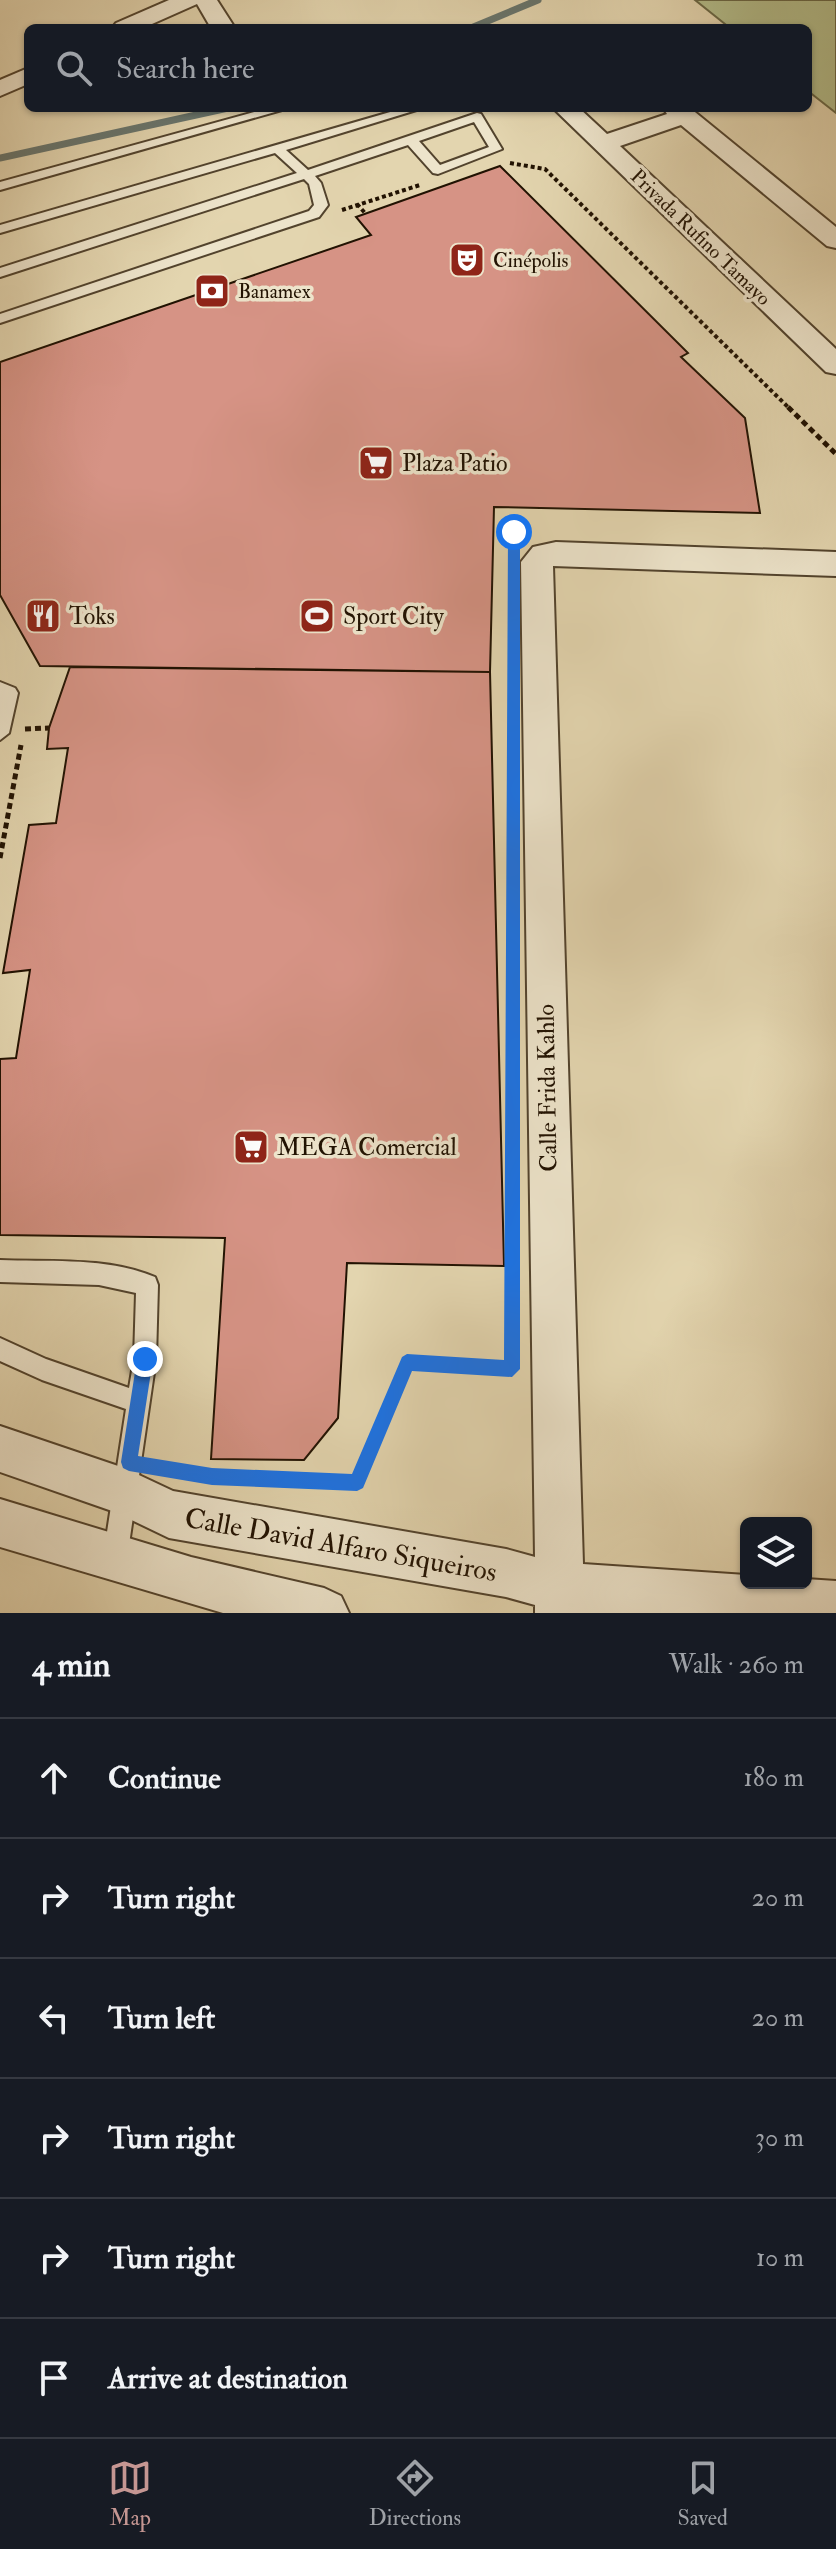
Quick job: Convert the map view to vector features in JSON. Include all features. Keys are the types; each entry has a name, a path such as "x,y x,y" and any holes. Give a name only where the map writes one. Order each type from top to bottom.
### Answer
{"street":[{"path":"133,24 188,0"},
{"path":"206,0 221,24"},
{"name":"Privada Rufino Tamayo","path":"569,112 836,365"},
{"path":"603,144 679,112 836,240"},
{"name":"Calle Frida Kahlo","path":"559,1600 537,562 544,555 556,554 835,572"},
{"name":"Calle David Alfaro Siqueiros","path":"0,1449 127,1477 169,1514 506,1573 559,1600 836,1606"},
{"path":"0,1523 191,1581 324,1613"}],"lane":[{"path":"0,186 268,112"},
{"path":"0,229 404,112"},
{"path":"0,273 308,176 411,140 474,113 496,145 493,152 438,170 411,140"},
{"path":"0,319 314,214 321,205 320,194 308,176 279,150"},
{"path":"0,689 9,693 0,733"},
{"path":"0,1271 99,1274 147,1285 145,1359 115,1558"},
{"path":"0,1349 42,1369 138,1402"}],"path":[{"path":"499,161 545,169 836,454"},
{"path":"365,213 357,204 428,182"},
{"path":"0,858 26,716"},
{"path":"127,1477 212,1476 357,1482 407,1362 512,1369 512,1353"}],"green space":[{"path":"695,0 836,0 836,113 812,94 812,24 725,24"}],"building":[{"name":"Plaza Patio","path":"500,166 688,353 681,357 745,418 760,513 494,507 490,672 40,666 0,595 0,362 371,235 356,217"},
{"name":"MEGA Comercial","path":"70,667 490,672 504,1266 347,1263 338,1418 304,1460 211,1459 225,1238 0,1235 0,1059 16,1058 30,970 3,973 29,825 56,823 68,748 47,749 49,728"}],"waterway":[{"path":"481,24 538,0"},
{"path":"0,158 210,112"}],"place":[{"name":"Cinépolis","path":"467,260"},
{"name":"Banamex","path":"212,291"},
{"name":"Plaza Patio","path":"376,463"},
{"name":"Toks","path":"43,616"},
{"name":"Sport City","path":"317,616"},
{"name":"MEGA Comercial","path":"251,1147"}],"route":[{"path":"145,1359 129,1462 212,1476 357,1482 407,1362 512,1369 516,854 514,532"}]}
